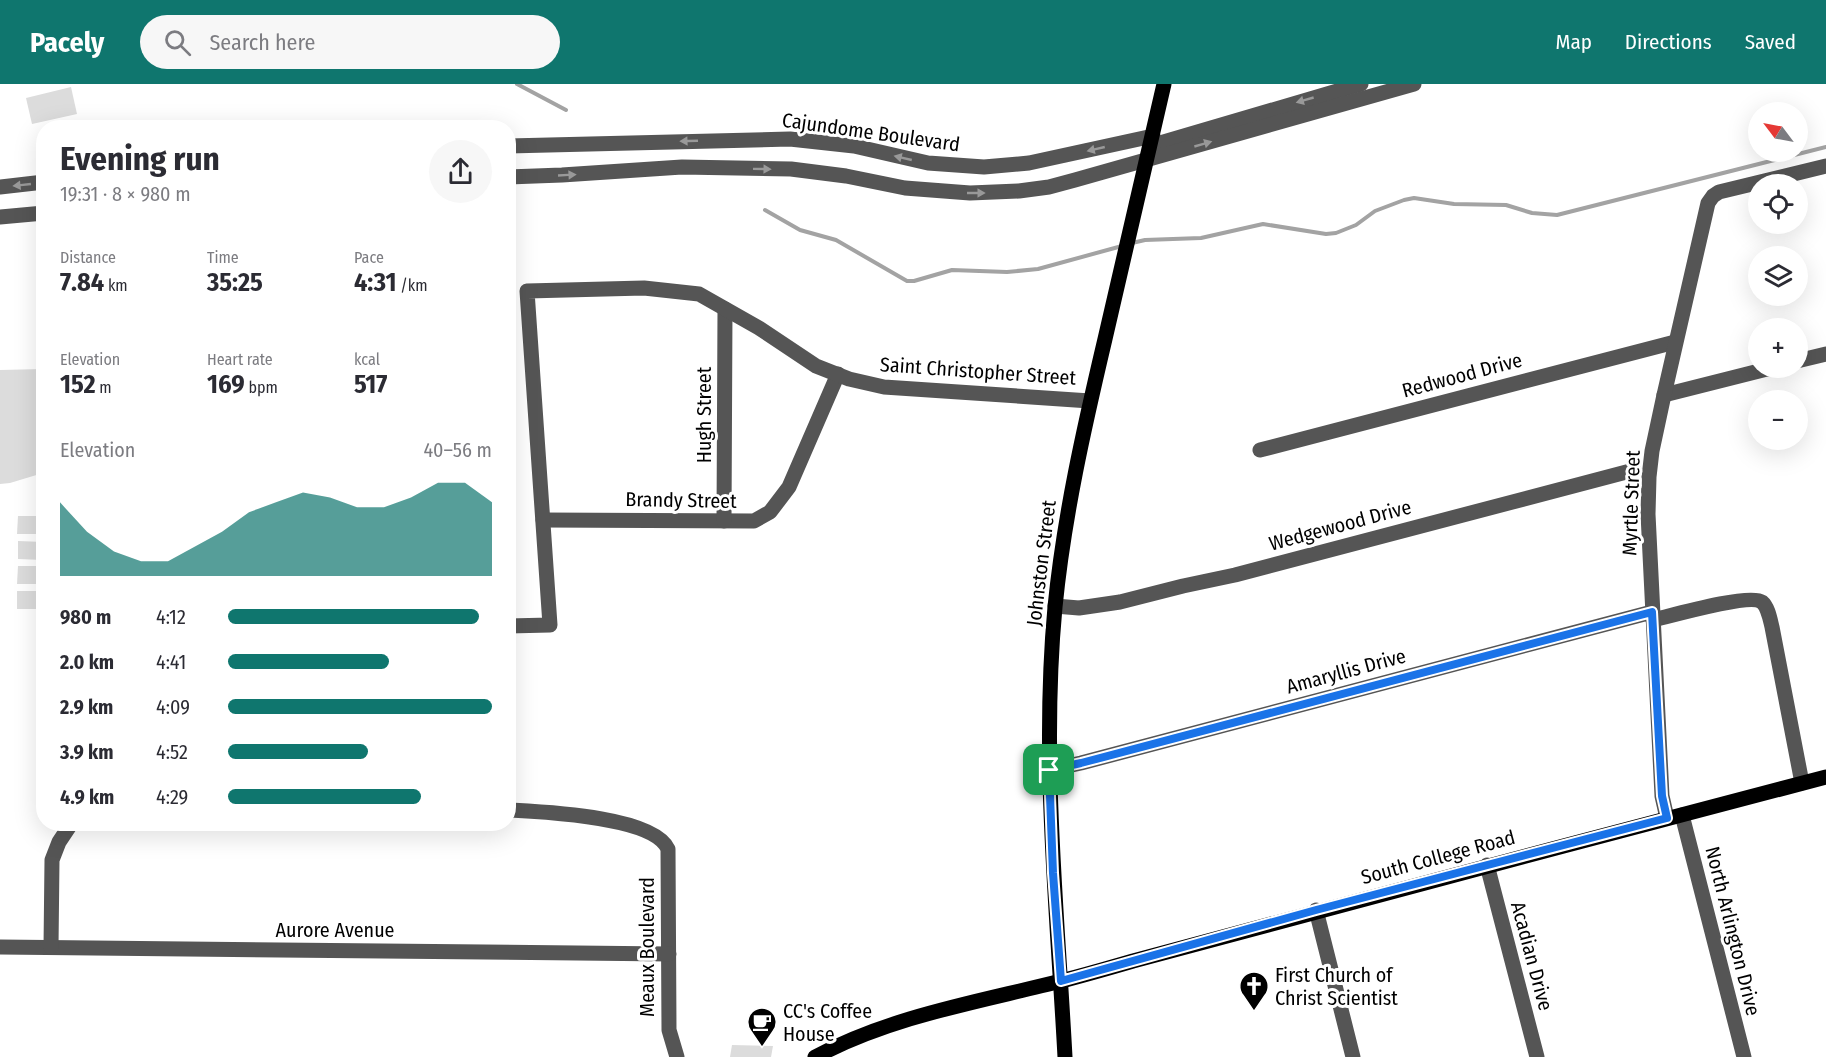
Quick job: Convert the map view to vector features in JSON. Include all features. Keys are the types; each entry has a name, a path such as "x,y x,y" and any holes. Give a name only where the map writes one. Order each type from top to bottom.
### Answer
{"main road":[{"name":"Johnston Street","path":"1065,1057 1049,770 1055,606 1069,504 1090,401 1164,84"},
{"name":"South College Road","path":"815,1057 858,1037 947,1008 1061,981 1316,910 1826,777"}],"street":[{"path":"516,177 682,167 791,169 846,176 905,188 970,193 1019,191 1049,187 1150,147 1361,84"},
{"path":"1150,147 1414,84"},
{"name":"Cajundome Boulevard","path":"516,146 774,138 854,146 928,164 984,167 1150,147"},
{"path":"716,140 716,168"},
{"name":"Myrtle Street","path":"1674,816 1662,796 1648,514 1652,451 1675,342 1708,203 1713,196 1726,190 1826,166"},
{"path":"0,187 36,184"},
{"path":"0,217 36,214"},
{"name":"Saint Christopher Street","path":"543,520 527,291 644,288 681,291 706,297 759,328 806,360 860,382 884,387 1090,401"},
{"name":"Hugh Street","path":"724,521 725,309"},
{"name":"Redwood Drive","path":"1260,450 1675,342"},
{"path":"1808,358 1826,354"},
{"name":"Brandy Street","path":"543,520 754,521 770,512 789,487 837,374"},
{"path":"1664,395 1748,374"},
{"name":"Wedgewood Drive","path":"1055,606 1079,608 1120,602 1235,575 1634,470"},
{"path":"516,626 550,625 543,520"},
{"name":"Amaryllis Drive","path":"1049,770 1653,616 1754,599 1761,600 1766,606 1772,627 1802,783"},
{"name":"Meaux Boulevard","path":"516,811 590,817 621,823 653,834 661,839 668,849 669,1029 677,1057"},
{"name":"North Arlington Drive","path":"1674,816 1744,1057"},
{"path":"51,947 52,860 66,831"},
{"name":"Acadian Drive","path":"1487,866 1537,1057"},
{"path":"1316,910 1353,1057"},
{"name":"Aurore Avenue","path":"0,947 669,954"}],"shaded area":[{"path":"71,87 77,114 50,120 36,120 36,123 32,124 26,98"},
{"path":"36,369 36,475 0,484 0,370"},
{"path":"18,516 36,516 36,534 17,534"},
{"path":"18,541 36,542 36,560 18,559"},
{"path":"18,566 36,566 36,584 17,584"},
{"path":"17,591 36,591 36,609 17,609"},
{"path":"732,1045 773,1046 771,1057 730,1057"}],"waterway":[{"path":"517,84 566,110"},
{"path":"1132,243 1145,240 1201,238 1263,224 1326,234 1336,233 1356,225 1375,211 1414,198 1454,204 1506,205 1532,213 1557,215 1826,147"},
{"path":"765,210 800,230 836,240 907,281 952,270 1007,272 1038,269 1122,246"}],"place":[{"name":"First Church of Christ Scientist","path":"1254,1012"},
{"name":"CC's Coffee House","path":"762,1048"}],"route":[{"path":"1652,612 1662,796 1667,818 1316,910 1061,981 1053,873 1049,770 1652,612"}]}
